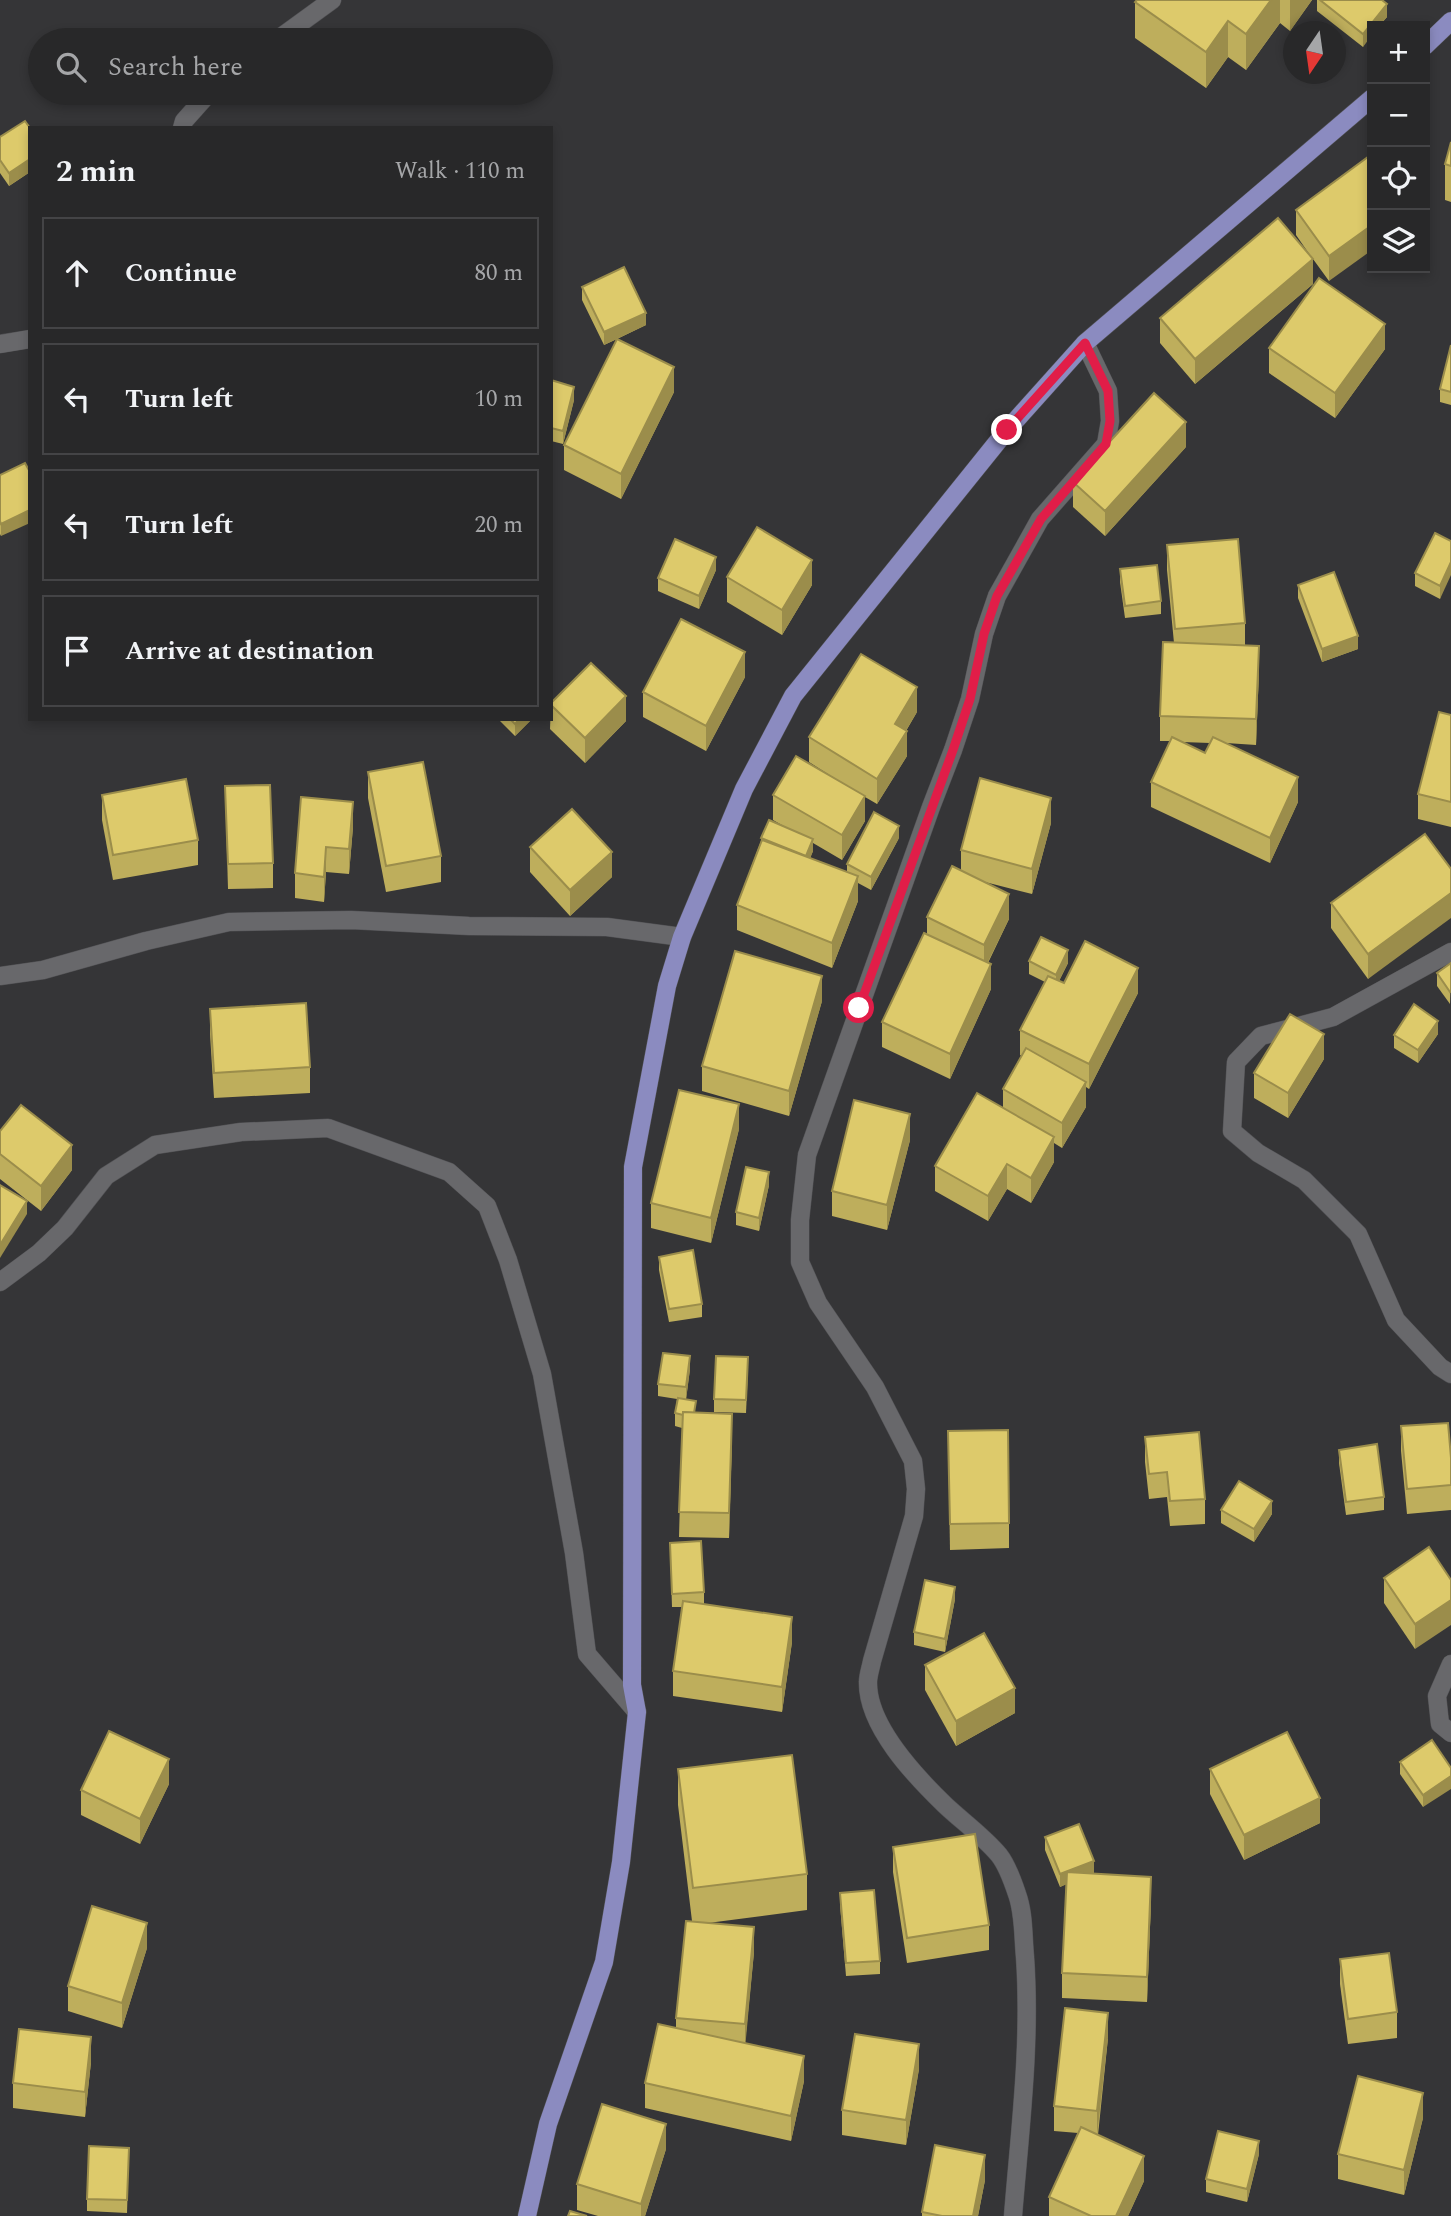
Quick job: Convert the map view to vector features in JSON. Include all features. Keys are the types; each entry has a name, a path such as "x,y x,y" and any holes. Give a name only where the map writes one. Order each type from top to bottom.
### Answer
{"main road":[{"path":"1430,41 1451,21"},
{"path":"527,2216 548,2124 604,1962 621,1862 637,1712 632,1685 633,1167 667,986 682,937 744,789 793,696 1007,430 1085,343 1367,102"}],"street":[{"path":"294,28 332,0"},
{"path":"183,126 198,105"},
{"path":"0,344 28,339"},
{"path":"1013,2216 1027,2055 1026,1975 1023,1923 1018,1895 1001,1858 982,1837 945,1805 914,1771 888,1740 873,1709 868,1682 872,1661 914,1516 916,1489 913,1461 875,1387 818,1303 800,1262 800,1220 807,1155 953,750 970,699 984,634 997,596 1041,519 1106,444 1110,421 1108,391 1085,343"},
{"path":"0,976 43,970 146,941 229,922 351,920 468,926 607,927 682,937"},
{"path":"1451,952 1332,1017 1261,1035 1236,1062 1232,1131 1258,1153 1304,1180 1358,1234 1396,1320 1440,1367 1451,1374"},
{"path":"0,1282 65,1228 106,1176 155,1145 241,1132 328,1128 449,1172 486,1206 508,1260 542,1374 574,1553 587,1654 637,1712"},
{"path":"1451,1664 1437,1696 1440,1724 1451,1732"}],"building":[{"path":"1271,0 1246,34 1228,21 1206,52 1135,2"},
{"path":"1320,0 1382,0 1387,4 1373,21 1367,21 1367,29 1363,34"},
{"path":"25,121 29,126 28,160 9,173 0,160 0,137"},
{"path":"1451,142 1451,166 1445,164"},
{"path":"1367,158 1367,229 1329,256 1296,210"},
{"path":"1278,218 1313,259 1195,359 1160,318"},
{"path":"624,267 646,313 604,332 582,287"},
{"path":"1319,278 1385,324 1335,393 1269,348"},
{"path":"617,339 674,367 621,474 564,445"},
{"path":"1451,345 1451,392 1440,389"},
{"path":"553,381 574,387 563,431 553,428"},
{"path":"1154,393 1186,422 1105,511 1073,482"},
{"path":"25,463 28,468 28,511 1,524 0,521 0,475"},
{"path":"757,527 812,560 782,610 727,577"},
{"path":"1435,533 1451,541 1451,562 1440,586 1415,573"},
{"path":"675,539 716,557 699,596 658,578"},
{"path":"1238,539 1245,623 1175,629 1167,545"},
{"path":"1157,565 1161,601 1125,606 1120,569"},
{"path":"1334,572 1358,636 1322,649 1298,585"},
{"path":"681,619 745,652 706,726 643,692"},
{"path":"1163,642 1259,646 1256,719 1160,716"},
{"path":"861,654 917,687 895,724 907,731 877,779 809,737"},
{"path":"591,663 626,696 585,738 553,707 553,701"},
{"path":"1439,712 1451,715 1451,802 1418,794"},
{"path":"1172,737 1205,753 1213,737 1298,777 1270,838 1151,782"},
{"path":"796,756 865,796 842,835 773,795"},
{"path":"423,762 441,856 386,866 368,772"},
{"path":"980,778 1051,798 1032,869 961,850"},
{"path":"186,779 198,840 113,855 102,795"},
{"path":"270,785 273,863 228,864 225,786"},
{"path":"301,797 353,802 349,849 326,847 324,877 295,873"},
{"path":"572,809 612,852 570,890 530,847"},
{"path":"874,812 899,826 871,877 847,864"},
{"path":"769,820 813,839 806,856 761,838"},
{"path":"1425,834 1451,869 1451,893 1368,954 1331,903"},
{"path":"762,840 858,876 832,943 737,905"},
{"path":"952,866 1009,894 984,945 927,917"},
{"path":"924,933 991,964 950,1054 882,1022"},
{"path":"1041,937 1068,950 1056,975 1029,961"},
{"path":"1085,941 1138,968 1089,1064 1020,1030 1048,976 1064,983"},
{"path":"735,951 822,976 789,1091 702,1066"},
{"path":"1451,963 1451,991 1450,992 1437,973"},
{"path":"306,1003 310,1067 214,1073 210,1009"},
{"path":"1414,1004 1438,1021 1418,1050 1394,1035"},
{"path":"1290,1014 1324,1034 1288,1093 1254,1073"},
{"path":"1026,1048 1086,1082 1062,1123 1003,1089"},
{"path":"679,1090 739,1104 711,1218 651,1203"},
{"path":"977,1093 1054,1137 1031,1178 1007,1164 988,1196 935,1166"},
{"path":"854,1100 910,1114 887,1205 832,1191"},
{"path":"21,1105 72,1145 41,1186 0,1154 0,1131"},
{"path":"746,1167 769,1172 759,1218 736,1212"},
{"path":"0,1185 27,1201 0,1245"},
{"path":"693,1250 702,1304 669,1309 659,1257"},
{"path":"663,1353 690,1356 686,1387 658,1384"},
{"path":"716,1356 748,1357 746,1400 714,1399"},
{"path":"678,1398 696,1401 694,1413 675,1413"},
{"path":"683,1412 732,1414 729,1513 679,1512"},
{"path":"1448,1423 1451,1485 1407,1489 1401,1426"},
{"path":"1008,1430 1009,1523 950,1524 948,1431"},
{"path":"1199,1432 1205,1499 1170,1501 1167,1472 1149,1474 1145,1437"},
{"path":"1377,1444 1384,1497 1346,1502 1339,1450"},
{"path":"1239,1481 1272,1501 1254,1529 1221,1510"},
{"path":"701,1541 704,1592 672,1594 670,1543"},
{"path":"1429,1547 1451,1580 1451,1600 1415,1624 1384,1578"},
{"path":"925,1580 955,1587 945,1639 914,1632"},
{"path":"683,1601 792,1617 782,1687 673,1671"},
{"path":"984,1633 1015,1688 956,1721 925,1665"},
{"path":"109,1731 169,1759 140,1819 81,1790"},
{"path":"1287,1732 1320,1798 1244,1835 1210,1769"},
{"path":"1432,1740 1451,1768 1451,1776 1423,1795 1400,1762"},
{"path":"792,1755 807,1874 693,1888 678,1769"},
{"path":"1079,1824 1094,1861 1060,1874 1045,1837"},
{"path":"975,1834 989,1925 907,1938 893,1847"},
{"path":"1067,1872 1151,1877 1147,1977 1062,1973"},
{"path":"874,1890 880,1961 846,1963 840,1893"},
{"path":"92,1906 147,1923 122,2003 68,1986"},
{"path":"686,1921 754,1927 745,2024 676,2018"},
{"path":"1389,1953 1397,2012 1348,2019 1340,1959"},
{"path":"1065,2008 1108,2013 1097,2111 1054,2106"},
{"path":"658,2024 804,2056 791,2116 645,2083"},
{"path":"19,2029 91,2037 85,2092 13,2083"},
{"path":"855,2034 919,2044 906,2120 842,2110"},
{"path":"1358,2076 1423,2093 1404,2170 1338,2154"},
{"path":"602,2104 666,2124 641,2204 577,2184"},
{"path":"1081,2127 1144,2156 1116,2216 1091,2216 1049,2197"},
{"path":"1218,2131 1259,2141 1247,2189 1206,2179"},
{"path":"935,2145 985,2155 973,2216 942,2216 922,2212"},
{"path":"89,2146 129,2148 127,2200 87,2199"},
{"path":"570,2211 587,2216 568,2216"}],"route":[{"path":"859,1008 953,750 970,699 984,634 997,596 1041,519 1106,444 1110,421 1108,391 1085,343 1007,430"}]}
